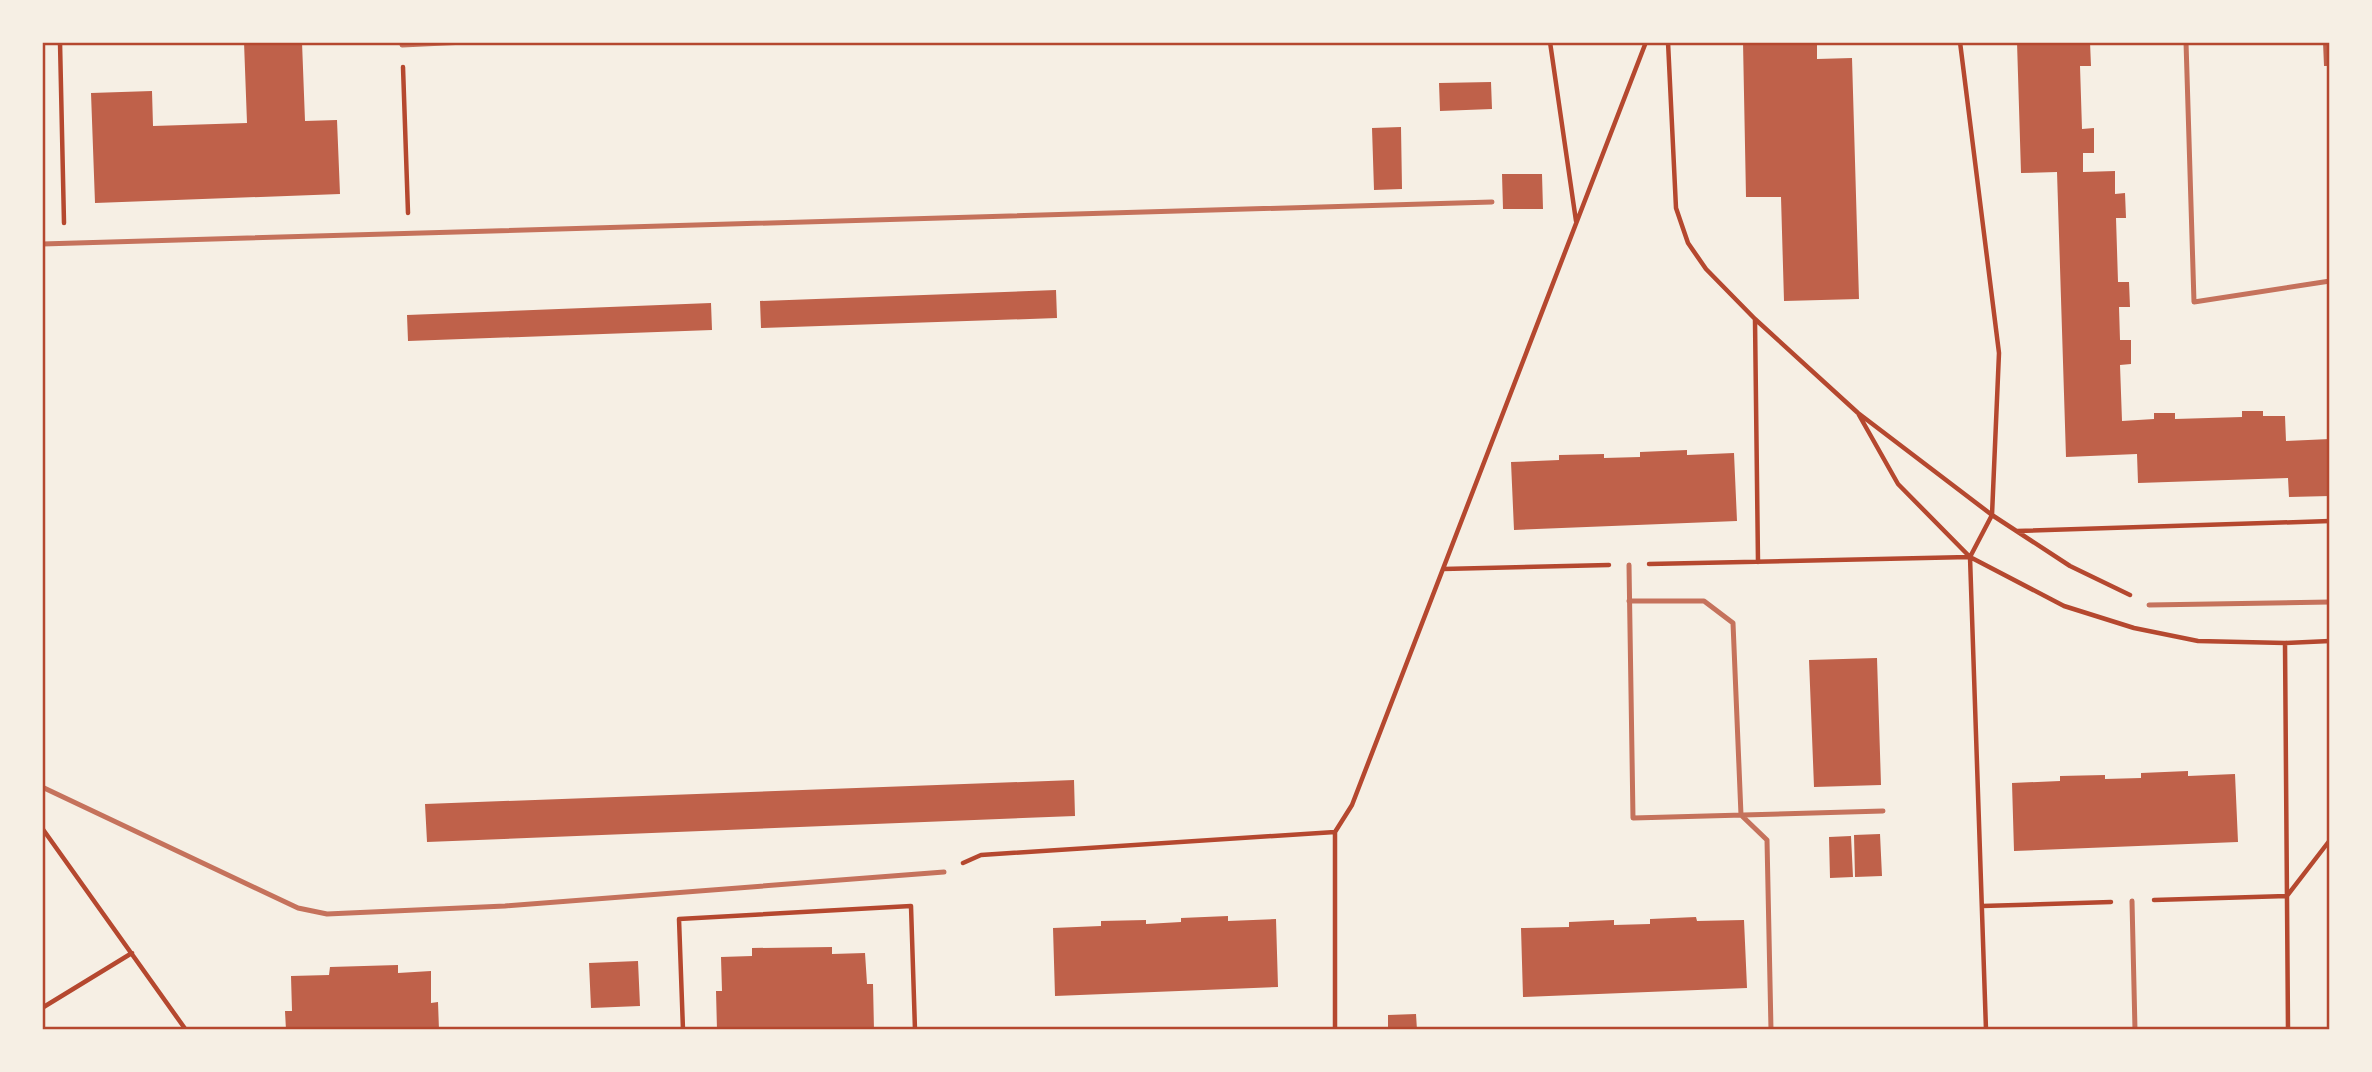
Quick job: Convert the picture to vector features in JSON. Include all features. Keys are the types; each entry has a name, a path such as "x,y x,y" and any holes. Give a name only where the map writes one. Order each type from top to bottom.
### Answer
{"lane":[{"path":"402,45 466,42"},
{"path":"2186,42 2194,302 2330,281"},
{"path":"42,244 1492,202"},
{"path":"1629,565 1633,818 1883,811"},
{"path":"1629,601 1704,601 1733,623 1741,815 1768,840 1771,1030"},
{"path":"2149,605 2330,602"},
{"path":"42,787 298,908 327,914 505,906 944,872"},
{"path":"2132,901 2135,1030"}],"path":[{"path":"60,42 64,223"},
{"path":"1550,42 1576,222"},
{"path":"1335,1030 1335,832 1352,805 1646,42"},
{"path":"1668,42 1676,208 1688,243 1706,269 1755,319 1858,413 1993,515 2070,566 2149,605"},
{"path":"1960,42 1999,353 1993,515 1970,557 1986,1030"},
{"path":"402,45 408,215"},
{"path":"1755,319 1758,562"},
{"path":"1858,413 1898,484 1970,557 2064,607 2134,628 2198,641 2330,640"},
{"path":"2017,531 2330,521"},
{"path":"1443,569 1970,557"},
{"path":"2285,642 2288,1030"},
{"path":"42,828 187,1030"},
{"path":"944,872 981,855 1335,832"},
{"path":"2287,896 2330,840"},
{"path":"1982,906 2287,896"},
{"path":"683,1030 679,919 911,906 915,1030"},
{"path":"42,1008 132,953"}],"building":[{"path":"244,42 302,42 305,121 337,120 340,194 95,203 91,93 152,91 153,126 247,123"},
{"path":"1743,42 1817,42 1817,59 1852,58 1859,299 1784,301 1781,197 1746,197"},
{"path":"2017,42 2090,42 2091,66 2080,66 2082,129 2094,128 2094,153 2083,153 2083,172 2115,171 2115,194 2125,193 2126,218 2116,218 2118,282 2129,282 2130,307 2119,307 2120,340 2131,340 2131,364 2120,365 2122,421 2154,419 2154,413 2175,413 2175,419 2242,417 2242,411 2263,411 2263,416 2285,416 2286,441 2330,439 2330,496 2289,497 2288,478 2138,483 2137,454 2066,457 2057,172 2021,173"},
{"path":"2323,42 2330,42 2330,66 2324,66"},
{"path":"1491,82 1492,109 1440,111 1439,83"},
{"path":"1401,127 1402,189 1374,190 1372,128"},
{"path":"1502,174 1542,174 1543,209 1503,209"},
{"path":"1056,290 1057,318 761,328 760,301"},
{"path":"711,303 712,330 408,341 407,315"},
{"path":"1687,450 1687,455 1734,453 1737,521 1514,530 1511,462 1559,460 1559,455 1604,454 1604,458 1640,457 1640,452"},
{"path":"1877,658 1881,785 1814,787 1809,660"},
{"path":"2188,771 2188,776 2235,774 2238,842 2014,851 2012,783 2060,781 2060,776 2105,775 2105,779 2141,778 2141,773"},
{"path":"1074,780 1075,816 427,842 425,804"},
{"path":"1880,834 1882,876 1855,877 1854,835"},
{"path":"1851,836 1853,877 1830,878 1829,837"},
{"path":"1228,916 1228,921 1276,919 1278,987 1055,996 1053,928 1101,926 1101,921 1146,920 1146,924 1181,922 1181,918"},
{"path":"1696,917 1697,921 1744,920 1747,988 1523,997 1521,928 1569,927 1569,922 1614,920 1614,925 1650,924 1650,919"},
{"path":"832,947 832,954 865,953 867,984 873,984 874,1030 717,1030 716,991 722,991 721,957 752,956 752,948"},
{"path":"638,961 640,1006 591,1008 589,963"},
{"path":"398,965 398,973 431,971 431,1003 438,1002 439,1030 286,1030 285,1011 292,1011 291,976 329,975 330,967"},
{"path":"1416,1014 1417,1030 1388,1030 1388,1015"}]}
